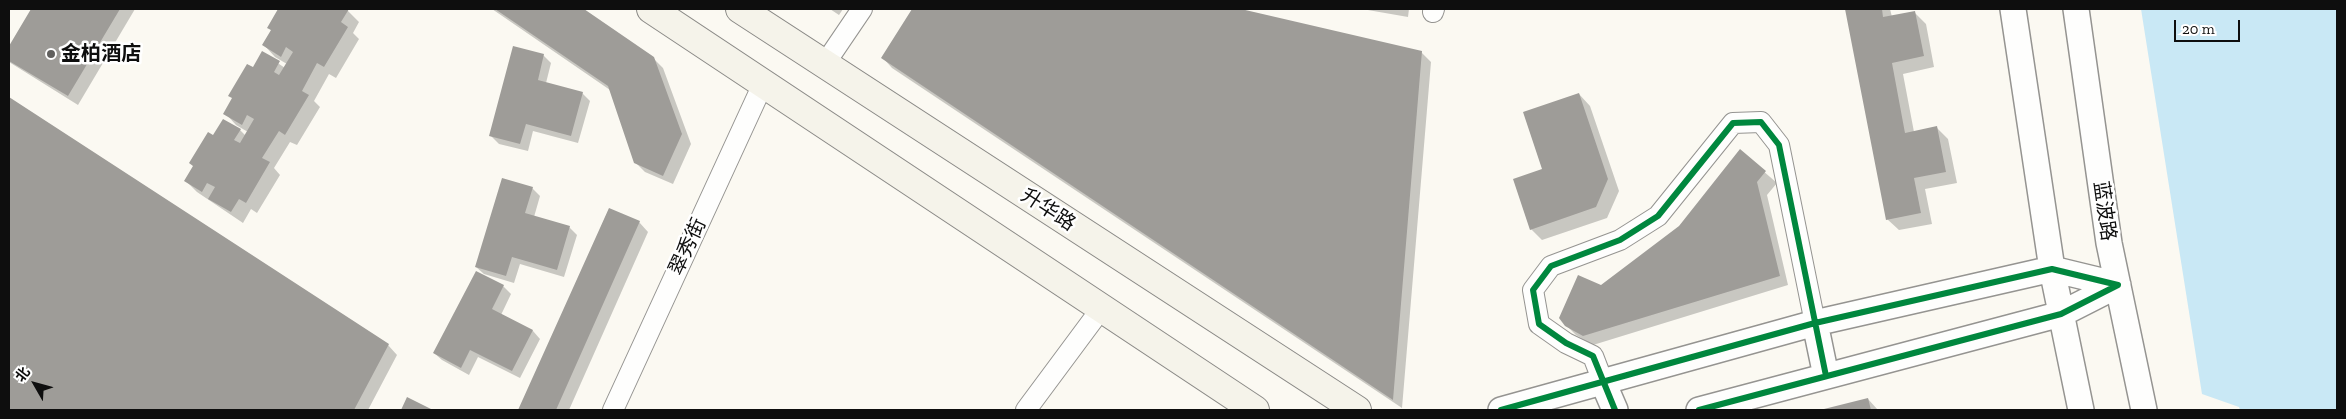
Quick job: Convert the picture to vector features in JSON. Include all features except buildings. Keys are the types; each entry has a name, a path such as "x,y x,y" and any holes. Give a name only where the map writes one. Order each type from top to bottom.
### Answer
{"main road":[{"path":"651,9 1255,410"},
{"name":"升华路","path":"740,9 1357,410"}],"street":[{"path":"824,65 862,9"},
{"path":"2013,9 2052,269 2081,410"},
{"name":"蓝波路","path":"2076,9 2108,243 2144,410"},
{"name":"翠秀街","path":"613,410 763,84"},
{"path":"1615,410 1593,356 1566,343 1539,324 1533,290 1551,266 1620,240 1658,216 1732,123 1761,122 1779,145 1826,376"},
{"path":"1501,410 1815,323 2052,269 2118,286"},
{"path":"1699,410 2061,314 2118,286"},
{"path":"1030,409 1101,309"}],"water":[{"path":"2141,9 2337,9 2337,410 2240,410 2239,407 2202,394"}],"cycle path":[{"path":"1615,410 1593,356 1566,343 1539,324 1533,290 1551,266 1620,240 1658,216 1733,123 1761,122 1779,145 1826,376"},
{"path":"1501,410 1815,323 2052,269 2118,285 2061,314 1699,410"}],"place":[{"name":"金柏酒店","path":"51,54"}]}
